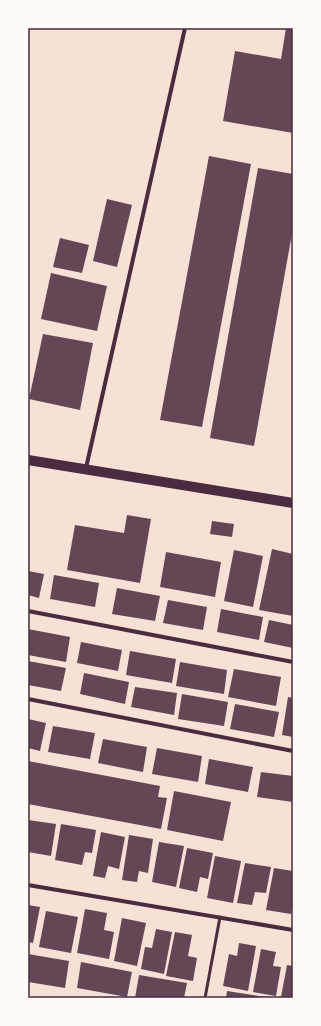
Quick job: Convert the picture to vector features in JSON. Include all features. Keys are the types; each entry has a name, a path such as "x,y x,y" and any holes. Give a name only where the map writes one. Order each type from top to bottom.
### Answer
{"main road":[{"path":"28,460 86,468 293,503"}],"street":[{"path":"86,468 185,28"},
{"path":"28,611 293,662"},
{"path":"28,699 293,751"},
{"path":"28,884 293,930"}],"lane":[{"path":"205,998 220,917"}],"building":[{"path":"286,28 293,28 293,133 223,121 235,51 281,59"},
{"path":"209,156 251,164 202,427 160,420"},
{"path":"258,168 293,174 293,228 254,446 210,438"},
{"path":"107,199 132,205 117,267 93,261"},
{"path":"60,238 89,245 82,273 53,267"},
{"path":"51,273 107,286 97,331 41,319"},
{"path":"43,334 93,343 80,410 29,399"},
{"path":"127,515 151,519 140,583 67,570 75,525 124,533"},
{"path":"212,521 234,524 232,537 210,534"},
{"path":"272,549 293,554 293,616 259,610"},
{"path":"234,550 263,556 253,607 224,601"},
{"path":"166,552 221,562 215,597 160,587"},
{"path":"28,571 44,574 39,598 28,595"},
{"path":"54,575 99,583 95,607 50,599"},
{"path":"117,588 160,596 155,621 112,614"},
{"path":"168,600 207,607 203,630 163,623"},
{"path":"221,609 263,617 259,640 217,632"},
{"path":"269,620 293,625 293,648 264,642"},
{"path":"28,629 70,637 66,662 28,655"},
{"path":"81,642 122,650 118,671 77,663"},
{"path":"130,651 176,659 172,683 126,675"},
{"path":"28,661 66,668 61,691 28,685"},
{"path":"180,662 227,670 224,694 176,686"},
{"path":"234,669 281,677 276,706 228,697"},
{"path":"84,673 129,682 125,704 80,694"},
{"path":"135,687 177,693 174,715 131,707"},
{"path":"182,694 228,702 224,726 178,719"},
{"path":"288,697 293,698 293,737 282,735"},
{"path":"235,704 279,712 274,737 230,729"},
{"path":"28,719 46,723 40,751 28,748"},
{"path":"53,726 95,733 90,759 48,752"},
{"path":"103,739 147,747 143,772 98,763"},
{"path":"157,748 202,756 198,782 152,774"},
{"path":"209,759 253,767 248,792 205,784"},
{"path":"28,761 160,786 158,797 167,798 161,829 28,804"},
{"path":"261,772 293,776 293,802 257,797"},
{"path":"174,791 231,802 223,841 167,830"},
{"path":"28,820 56,824 51,856 28,852"},
{"path":"61,824 96,830 92,853 85,852 82,865 55,860"},
{"path":"101,832 125,837 119,869 108,866 105,878 93,876"},
{"path":"129,835 153,839 148,873 139,871 137,882 122,880"},
{"path":"159,842 184,846 176,887 152,882"},
{"path":"187,848 213,853 208,879 200,877 197,892 179,888"},
{"path":"215,856 241,861 233,903 207,898"},
{"path":"245,863 271,867 266,893 255,892 252,905 237,903"},
{"path":"274,868 293,871 293,902 291,914 266,910"},
{"path":"28,905 40,907 33,943 28,942"},
{"path":"85,909 107,913 104,930 114,932 109,959 77,953"},
{"path":"46,911 78,917 71,953 39,947"},
{"path":"122,918 146,923 137,966 114,961"},
{"path":"156,929 172,932 164,974 141,969 145,947 152,948"},
{"path":"175,932 192,935 188,956 197,958 193,981 166,976"},
{"path":"239,943 256,946 248,991 223,986 229,954 237,956"},
{"path":"261,949 276,952 273,966 281,967 276,996 253,992"},
{"path":"28,954 69,961 65,988 28,982"},
{"path":"81,962 132,972 127,997 77,988"},
{"path":"287,965 293,966 293,998 281,997"},
{"path":"139,975 187,983 184,998 135,998"},
{"path":"227,991 265,997 265,998 226,998"}]}
